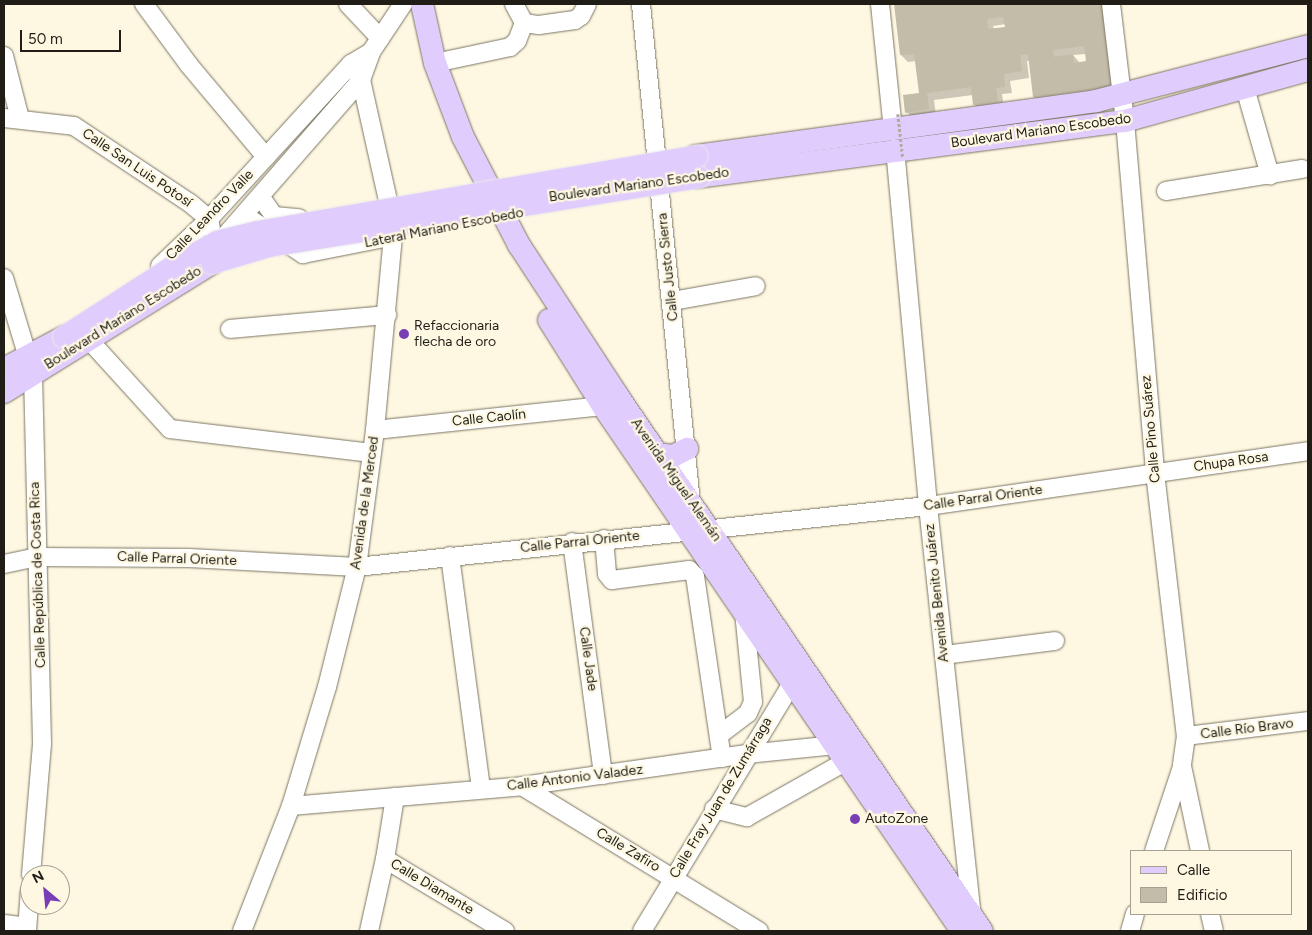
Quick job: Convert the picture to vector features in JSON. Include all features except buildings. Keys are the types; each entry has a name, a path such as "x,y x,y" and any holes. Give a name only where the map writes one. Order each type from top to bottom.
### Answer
{"main road":[{"name":"Avenida Miguel Alemán","path":"409,4 440,113 479,188 497,218 658,454 697,521 744,609 798,673"},
{"name":"Avenida Miguel Alemán","path":"422,4 436,63 479,188"},
{"name":"Boulevard Mariano Escobedo","path":"4,392 30,364 64,337 182,261 218,242 258,232 893,137 1122,96 1308,46"},
{"name":"Boulevard Mariano Escobedo","path":"893,137 1125,121 1308,70"},
{"name":"Boulevard Mariano Escobedo","path":"4,369 30,364 89,340 203,267 269,246 690,167"},
{"name":"Avenida Miguel Alemán","path":"497,218 520,274 603,406 697,521 966,929"},
{"path":"658,454 673,456 687,449"}],"street":[{"path":"144,4 189,65 266,157"},
{"path":"348,4 376,45"},
{"name":"Calle Leandro Valle","path":"203,267 260,196 361,80 376,45 403,4"},
{"path":"416,4 442,98 479,188"},
{"path":"514,4 516,12 524,22 539,25 575,20 582,16 587,4"},
{"name":"Calle Justo Sierra","path":"641,4 687,449 697,521"},
{"name":"Avenida Benito Juárez","path":"880,4 944,655 966,929"},
{"name":"Calle Pino Suárez","path":"1111,4 1125,121 1155,473 1186,736 1182,766 1200,850"},
{"path":"436,63 510,47 517,41 524,22"},
{"name":"Calle Leandro Valle","path":"30,364 185,244 351,64 376,45"},
{"path":"4,56 12,118"},
{"name":"Avenida de la Merced","path":"242,931 291,806 327,687 357,567 375,430 392,236 390,204 361,80 351,64"},
{"path":"1245,88 1270,175"},
{"name":"Calle San Luis Potosí","path":"12,118 74,126 158,181 209,220"},
{"name":"Lateral Mariano Escobedo","path":"244,215 303,254 392,236 660,189 690,167 854,128 893,137"},
{"name":"Lateral Mariano Escobedo","path":"260,196 270,213 289,220 657,157 690,167"},
{"path":"1166,191 1302,170"},
{"path":"497,218 566,332 697,521"},
{"path":"203,267 212,240 209,220"},
{"name":"Calle República de Costa Rica","path":"4,278 8,309 30,364 38,557 42,744 32,865"},
{"path":"672,301 756,286"},
{"path":"230,330 386,315"},
{"path":"89,340 170,429 372,453"},
{"name":"Calle Caolín","path":"375,430 603,406"},
{"name":"Chupa Rosa","path":"1155,473 1308,451"},
{"name":"Calle Parral Oriente","path":"4,564 38,557 190,558 357,567 604,539 697,521 928,506 1155,473"},
{"path":"604,539 607,574 612,580 689,570 695,576 722,758"},
{"name":"Calle Jade","path":"572,542 603,775"},
{"path":"450,556 481,789"},
{"path":"719,735 748,713 753,702 744,609"},
{"path":"944,655 1055,641"},
{"name":"Calle Fray Juan de Zumárraga","path":"642,931 747,754 798,673"},
{"name":"Calle Río Bravo","path":"1186,736 1308,721"},
{"path":"714,809 747,817 847,750"},
{"name":"Calle Antonio Valadez","path":"291,806 522,786 747,754 847,750"},
{"path":"1154,850 1182,766"},
{"name":"Calle Zafiro","path":"522,786 758,931"},
{"path":"368,931 385,859 395,797"},
{"name":"Calle Diamante","path":"385,859 505,931"},
{"path":"4,924 27,929 28,915"},
{"path":"1130,931 1135,915"},
{"path":"1210,915 1214,931"}],"place":[{"name":"Refaccionaria flecha de oro","path":"404,334"},
{"name":"AutoZone","path":"855,819"}]}
